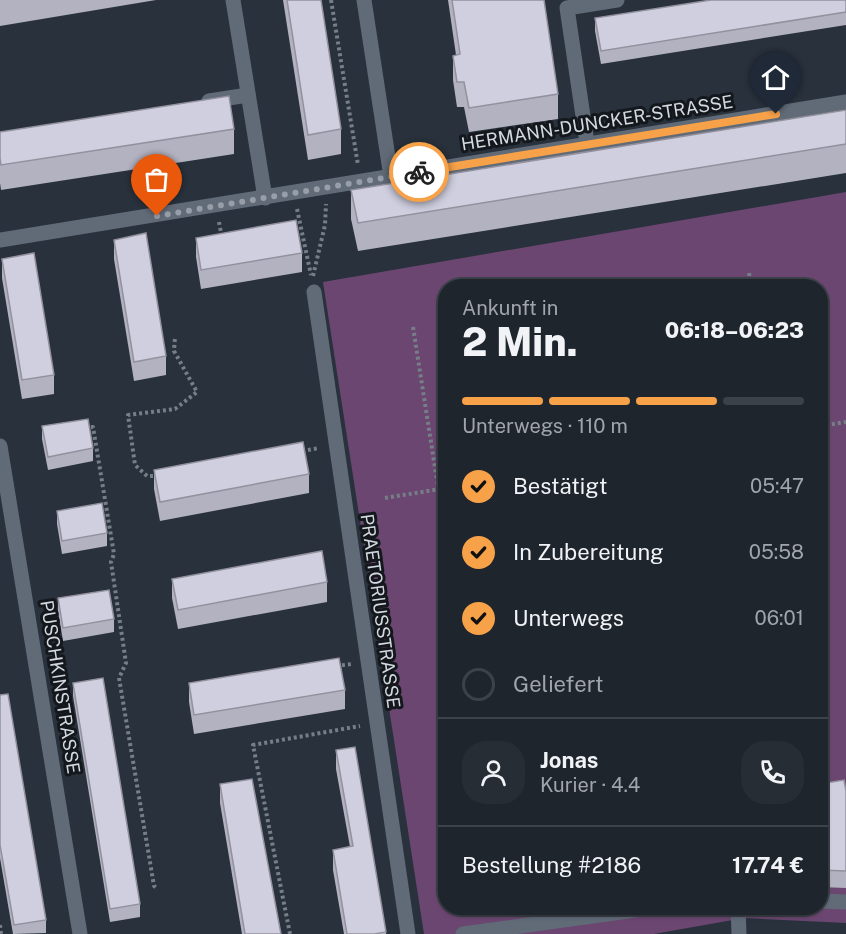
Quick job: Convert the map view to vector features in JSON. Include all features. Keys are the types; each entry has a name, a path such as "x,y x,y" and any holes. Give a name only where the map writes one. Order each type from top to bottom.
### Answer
{"street":[{"path":"233,0 265,198"},
{"path":"364,0 391,177"},
{"path":"588,143 567,8 617,0"},
{"path":"189,104 248,95"},
{"name":"HERMANN-DUNCKER-STRASSE","path":"0,240 217,207 588,143 846,102"},
{"name":"PRAETORIUSSTRASSE","path":"314,292 408,934"},
{"name":"PUSCHKINSTRASSE","path":"0,446 80,934"},
{"path":"828,901 846,902"},
{"path":"463,934 600,915"},
{"path":"738,915 739,934"}],"path":[{"path":"331,0 359,170"},
{"path":"295,194 312,279 325,225 327,188"},
{"path":"217,207 223,244"},
{"path":"749,273 750,279"},
{"path":"413,327 438,494"},
{"path":"170,474 147,476 135,465 128,416 175,409 197,392 174,351 175,337"},
{"path":"828,425 846,422"},
{"path":"82,428 93,427 107,510 126,663 119,678 154,886 158,889"},
{"path":"292,453 337,445"},
{"path":"385,498 437,489"},
{"path":"96,511 107,510"},
{"path":"334,667 368,661"},
{"path":"290,934 253,745 376,723"},
{"path":"828,786 834,785"},
{"path":"0,925 2,934"}],"shaded area":[{"path":"846,192 846,923 744,918 654,934 424,934 323,282"}],"building":[{"path":"287,0 321,0 341,129 308,135"},
{"path":"452,0 544,0 558,94 469,108 464,82 457,82 453,56 460,54"},
{"path":"711,0 846,0 846,12 601,51 595,18"},
{"path":"229,96 234,129 1,165 0,132"},
{"path":"846,110 846,144 358,223 351,190"},
{"path":"296,220 302,253 201,270 196,238"},
{"path":"146,233 166,356 134,362 114,240"},
{"path":"34,253 54,375 22,380 2,259"},
{"path":"88,419 93,448 48,457 42,426"},
{"path":"303,442 309,474 160,502 154,470"},
{"path":"102,503 107,533 62,541 57,511"},
{"path":"322,551 327,582 178,610 172,579"},
{"path":"109,590 114,619 63,628 58,598"},
{"path":"339,658 345,690 194,715 189,683"},
{"path":"103,678 140,904 110,909 73,683"},
{"path":"8,694 46,920 14,925 0,845 0,695"},
{"path":"355,747 386,932 374,934 347,934 333,850 353,846 336,750"},
{"path":"252,779 281,934 245,934 220,784"},
{"path":"844,780 846,871 828,870 828,783"}],"way so far":[{"path":"157,216 419,172"}],"route":[{"path":"419,172 776,114"}]}
